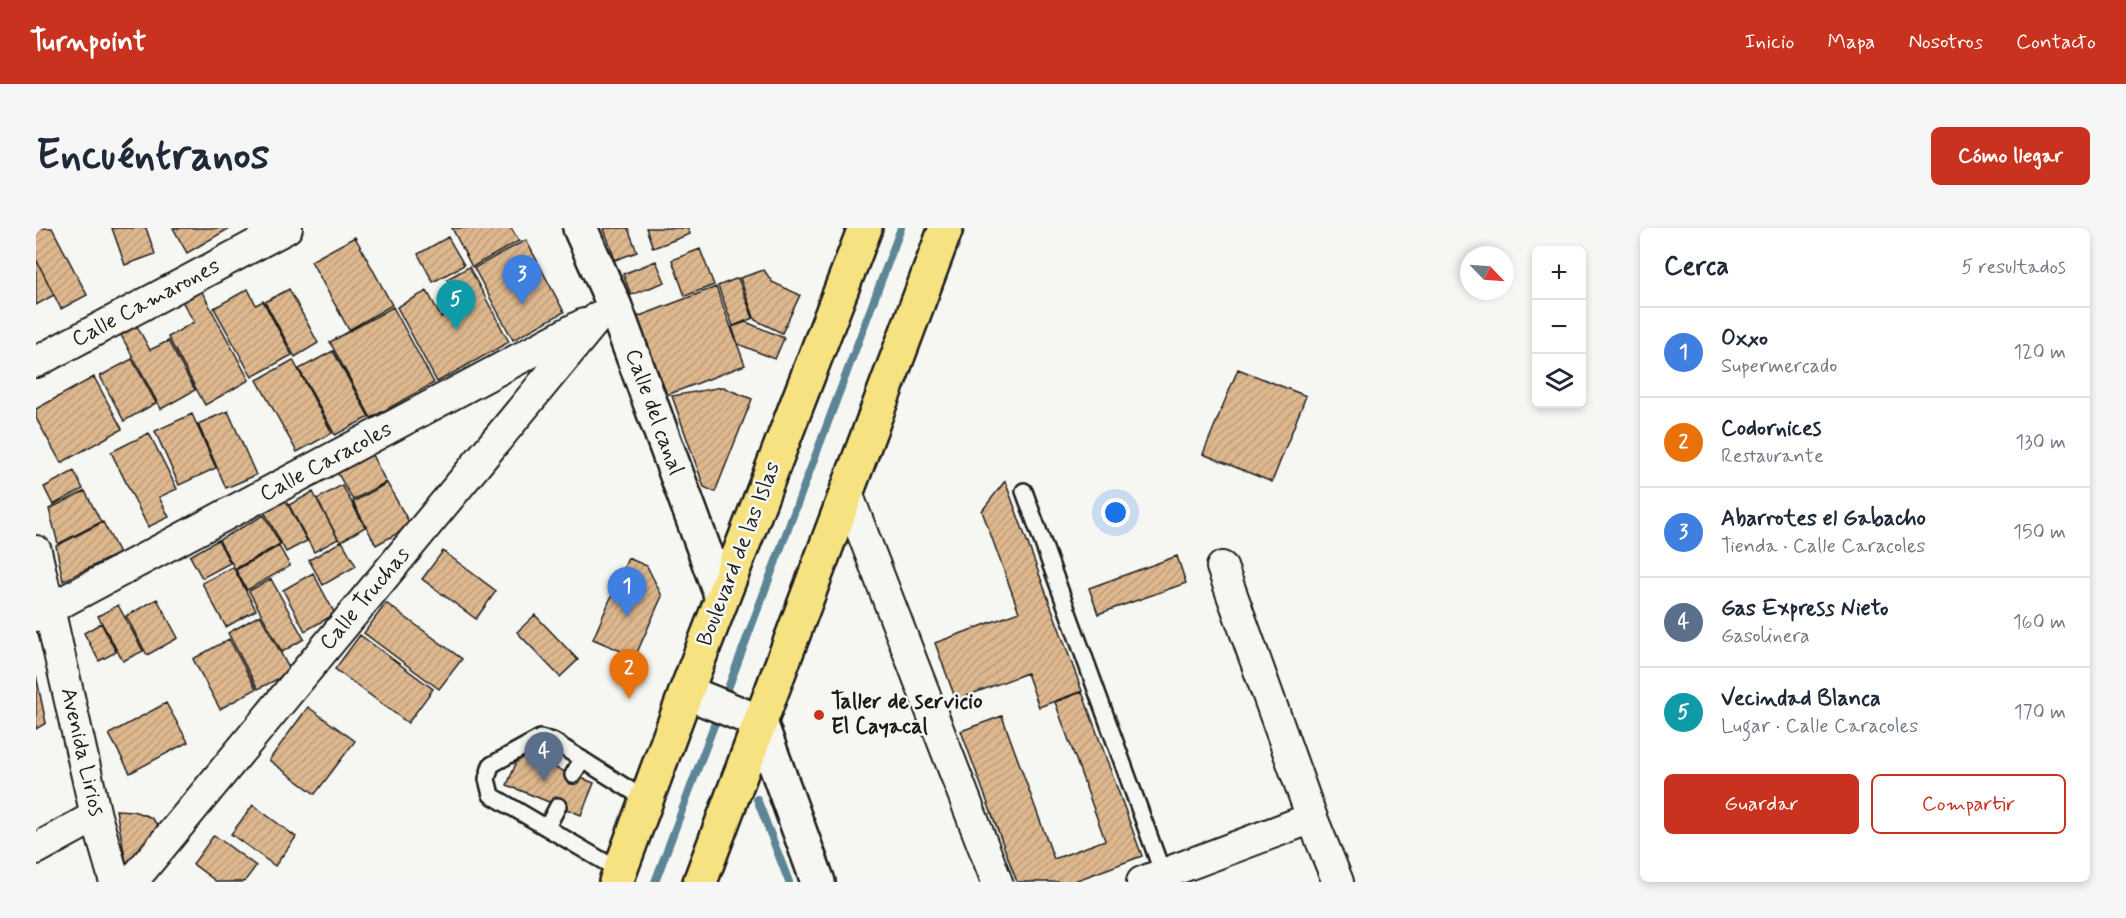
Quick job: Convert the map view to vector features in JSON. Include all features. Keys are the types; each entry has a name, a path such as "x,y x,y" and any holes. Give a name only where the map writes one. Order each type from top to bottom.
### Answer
{"highway":[{"name":"Boulevard de las Islas","path":"618,877 646,800 697,697 722,598 865,228"},
{"path":"700,882 756,721 847,493 946,228"}],"street":[{"name":"Calle Camarones","path":"36,362 287,228"},
{"name":"Calle del canal","path":"580,228 606,312 722,598"},
{"name":"Calle Caracoles","path":"42,612 606,312"},
{"name":"Calle Truchas","path":"132,882 606,312"},
{"path":"847,493 997,882"},
{"name":"Avenida Lirios","path":"36,551 42,612 115,882"},
{"path":"1222,567 1312,818 1338,882"},
{"path":"697,697 756,721 818,882"},
{"path":"36,849 96,816"},
{"path":"1152,878 1312,818"}],"lane":[{"path":"1024,491 1152,878"},
{"path":"618,877 547,827 491,795 487,779 491,765 540,738 553,741 646,800"},
{"path":"573,775 582,759"},
{"path":"547,827 558,806"}],"building":[{"path":"36,228 52,228 87,295 61,309 36,259"},
{"path":"112,228 146,228 155,254 125,265"},
{"path":"173,228 230,228 187,253"},
{"path":"452,228 511,228 519,241 472,267"},
{"path":"628,228 637,252 615,260 604,229"},
{"path":"646,228 688,228 690,234 653,248"},
{"path":"355,237 392,305 349,330 311,261"},
{"path":"448,237 464,265 433,282 418,254"},
{"path":"526,240 564,312 513,340 474,268"},
{"path":"700,249 714,285 685,296 672,260"},
{"path":"36,259 54,295 36,305"},
{"path":"656,261 665,282 631,295 623,274"},
{"path":"469,267 509,342 437,382 397,307 427,291 441,317 462,306 447,279"},
{"path":"764,270 772,282 800,295 782,333 755,320 740,278"},
{"path":"738,278 753,318 733,326 718,286"},
{"path":"716,287 745,365 667,395 637,317"},
{"path":"248,289 256,305 263,301 292,355 252,377 214,308"},
{"path":"289,289 318,343 295,357 265,302"},
{"path":"201,290 249,380 205,405 168,337 194,322 182,301"},
{"path":"393,307 434,383 371,418 330,342"},
{"path":"746,322 784,338 775,359 738,344 732,327"},
{"path":"137,326 150,350 168,341 195,390 161,409 121,335"},
{"path":"333,351 369,417 335,435 299,369"},
{"path":"132,359 156,403 124,421 100,376"},
{"path":"293,360 332,433 297,452 257,380"},
{"path":"1238,369 1306,396 1272,482 1203,454"},
{"path":"94,377 122,429 61,463 36,418 36,409"},
{"path":"722,387 752,399 715,492 704,487 672,396"},
{"path":"228,411 256,475 226,488 198,424"},
{"path":"192,414 216,468 179,485 155,431"},
{"path":"149,433 177,489 159,497 169,517 148,527 111,452"},
{"path":"371,453 386,482 353,500 337,472"},
{"path":"74,471 83,489 53,505 44,487"},
{"path":"1005,481 1082,691 1039,707 1027,673 956,700 935,643 1019,612 982,511"},
{"path":"387,483 411,526 376,545 353,502"},
{"path":"342,485 365,527 340,542 317,499"},
{"path":"85,491 101,522 58,544 49,509"},
{"path":"313,492 338,539 314,552 289,505"},
{"path":"285,499 307,541 286,552 264,511"},
{"path":"264,515 280,544 235,569 219,540"},
{"path":"103,522 119,553 63,581 56,546"},
{"path":"218,540 230,563 202,578 190,556"},
{"path":"342,541 356,566 323,585 309,560"},
{"path":"279,546 290,566 247,590 236,570"},
{"path":"443,551 496,591 476,619 422,579"},
{"path":"1177,556 1186,583 1098,614 1089,588"},
{"path":"628,558 647,566 662,596 635,657 593,639"},
{"path":"233,567 256,610 226,627 202,583"},
{"path":"313,573 335,614 305,631 283,590"},
{"path":"271,579 304,639 282,652 249,591"},
{"path":"157,599 178,638 147,655 126,616"},
{"path":"386,603 462,659 439,689 364,633"},
{"path":"118,605 143,651 123,661 98,616"},
{"path":"260,615 291,672 258,689 228,633"},
{"path":"535,615 578,660 560,677 517,632"},
{"path":"101,623 116,652 99,661 84,633"},
{"path":"360,635 433,689 408,723 335,669"},
{"path":"229,639 256,689 220,709 193,659"},
{"path":"36,675 46,723 36,729"},
{"path":"1082,692 1142,856 1072,882 1017,882 961,731 1002,716 1054,859 1105,840 1055,702"},
{"path":"166,703 188,742 130,773 109,734"},
{"path":"308,707 355,741 315,794 269,760"},
{"path":"520,754 594,783 581,815 507,785"},
{"path":"253,805 296,837 275,866 231,834"},
{"path":"116,810 133,811 150,817 162,829 134,863 126,862"},
{"path":"214,835 256,866 244,882 217,882 193,864"}],"waterway":[{"path":"724,699 901,228"},
{"path":"655,882 719,712"},
{"path":"757,799 789,882"}],"place":[{"name":"Abarrotes el Gabacho","path":"522,305"},
{"name":"Vecindad Blanca","path":"456,330"},
{"name":"Oxxo","path":"627,617"},
{"name":"Codornices","path":"629,699"},
{"name":"Taller de servicio El Cayacal","path":"819,715"},
{"name":"Gas Express Nieto","path":"544,782"}]}
